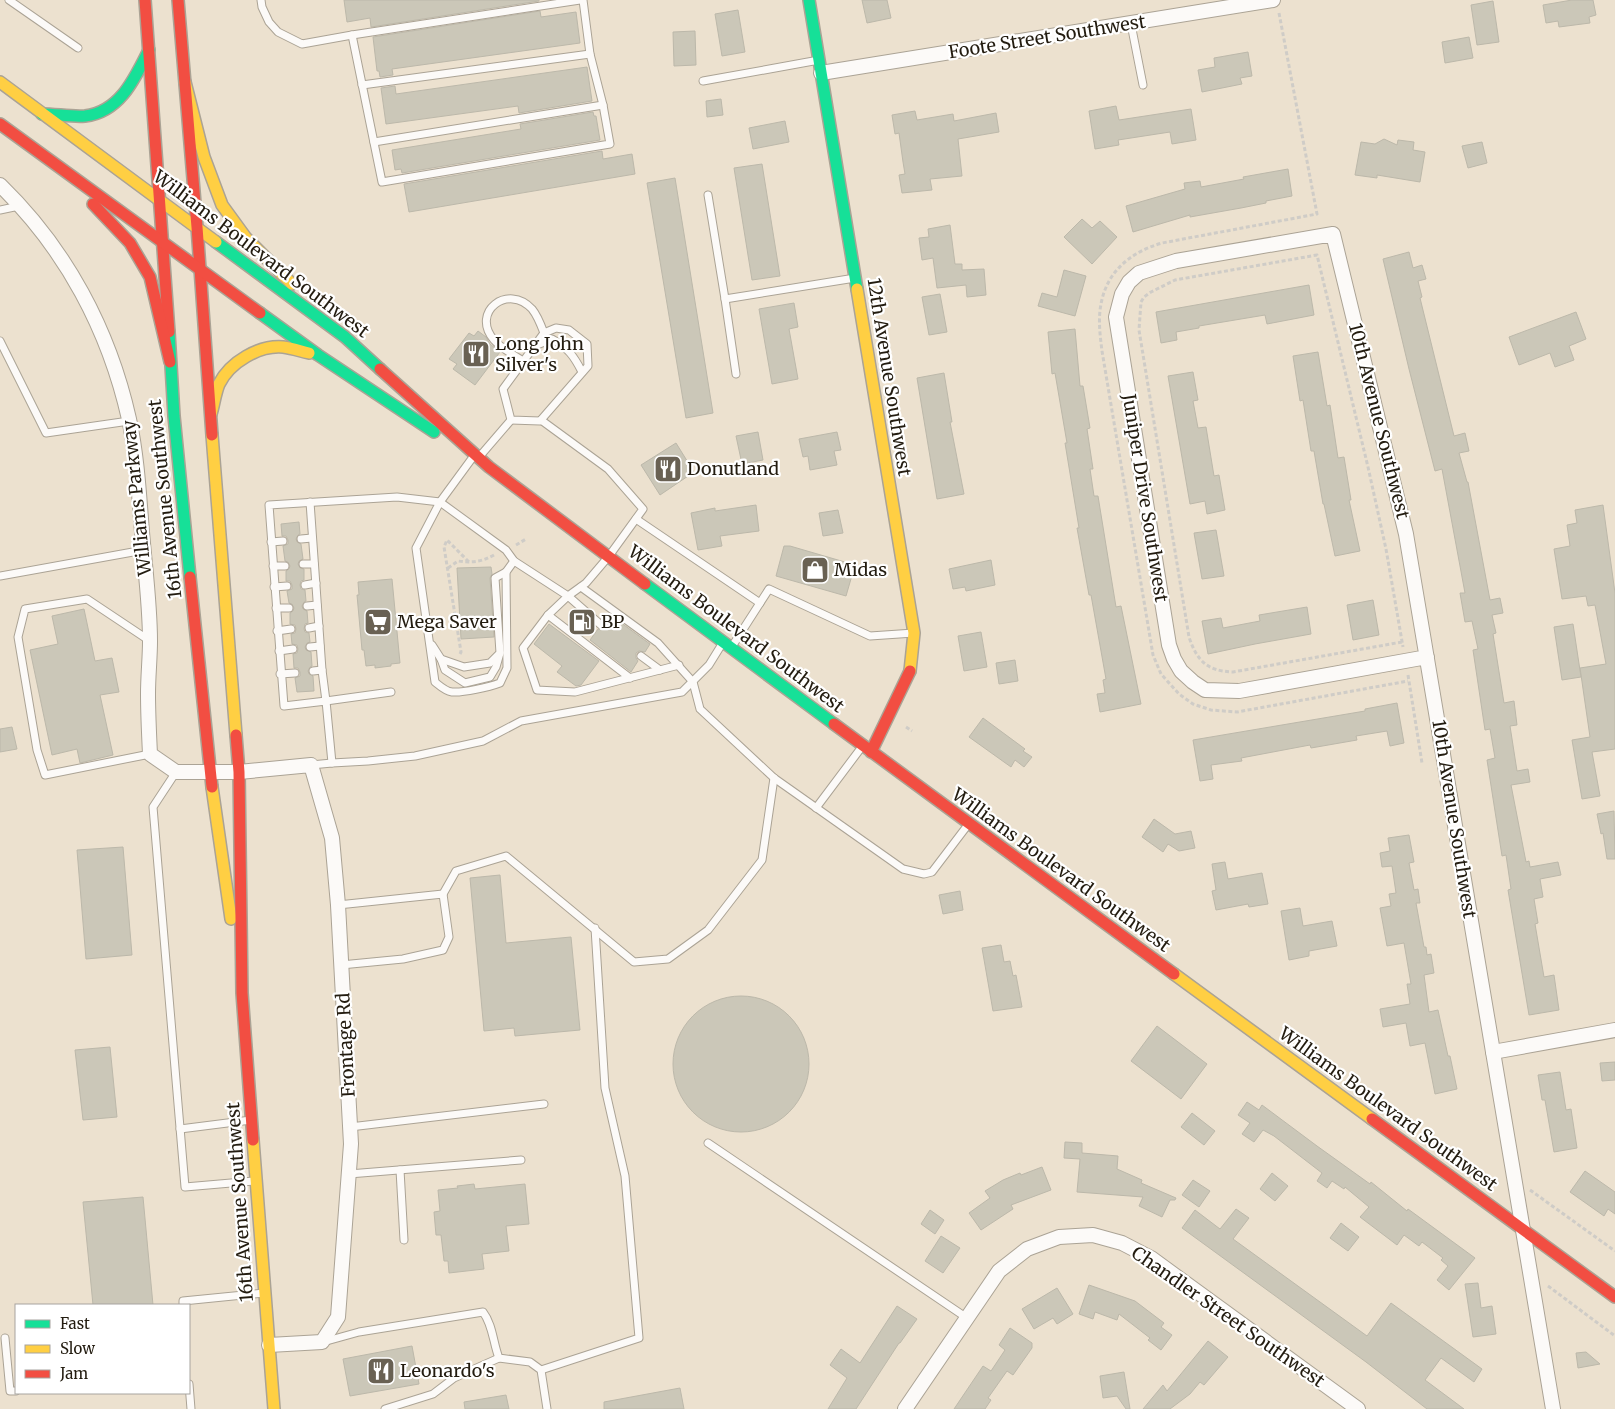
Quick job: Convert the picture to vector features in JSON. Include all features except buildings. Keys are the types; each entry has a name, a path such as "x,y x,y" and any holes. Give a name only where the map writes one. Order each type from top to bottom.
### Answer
{"main road":[{"name":"16th Avenue Southwest","path":"145,0 174,416 210,772 242,993"},
{"name":"16th Avenue Southwest","path":"178,0 239,772 242,993 274,1409"},
{"name":"12th Avenue Southwest","path":"809,0 914,633 911,668 867,749"},
{"path":"42,114 86,116 108,109 126,92 149,50"},
{"name":"Williams Boulevard Southwest","path":"0,82 345,337 475,457"},
{"path":"185,82 204,157 222,205 246,238 345,337"},
{"name":"Williams Boulevard Southwest","path":"0,124 318,355 489,467 867,749 1615,1297"},
{"path":"51,161 130,243 142,261 150,277 170,362"},
{"path":"211,414 220,384 234,366 254,353 268,348 282,347 318,355"}],"street":[{"name":"Foote Street Southwest","path":"820,67 1272,3"},
{"name":"Williams Parkway","path":"0,185 47,237 76,280 100,327 118,374 129,421 144,550 150,641 148,694 150,754"},
{"name":"10th Avenue Southwest","path":"1333,234 1406,534 1553,1409"},
{"name":"Juniper Drive Southwest","path":"1333,234 1176,261 1139,273 1129,282 1122,294 1116,318 1169,645 1181,671 1205,690 1240,691 1426,657"},
{"path":"150,754 176,772 239,772 311,765"},
{"name":"Frontage Rd","path":"311,765 332,838 338,905 351,1144 338,1317 322,1342"},
{"path":"1493,1052 1615,1030"},
{"name":"Chandler Street Southwest","path":"905,1409 999,1271 1027,1249 1059,1237 1093,1235 1122,1243 1151,1258 1358,1409"},
{"path":"269,1345 322,1342"}],"lane":[{"path":"9,0 78,48"},
{"path":"261,0 262,7 278,32 302,44 352,35 581,0 590,54 603,105 610,144 382,182 352,35"},
{"path":"1132,24 1143,85"},
{"path":"362,85 590,54"},
{"path":"703,81 820,67"},
{"path":"374,142 603,105"},
{"path":"708,195 736,374"},
{"path":"0,210 21,206"},
{"path":"725,299 855,278"},
{"path":"523,362 495,341 487,328 487,314 491,308 499,301 510,298 525,302 533,310 544,333"},
{"path":"506,572 507,668 500,684 488,688 452,692 441,688 435,682 416,548 440,502 475,457 511,420 540,421 588,366 587,344 569,330 556,328 544,333 503,389 511,420"},
{"path":"534,346 552,339 573,355 582,372"},
{"path":"0,342 46,433 129,421"},
{"path":"541,420 608,469 643,509 609,556 586,583 568,596 548,615 523,648 537,690 575,692 679,665"},
{"path":"391,692 284,706 280,674 269,505 397,497 440,502 506,550 514,560 568,596 601,625"},
{"path":"310,502 322,670 332,763"},
{"path":"636,519 760,602"},
{"path":"301,539 312,538"},
{"path":"271,542 283,541"},
{"path":"0,576 144,550"},
{"path":"430,642 441,659 445,670 465,683 490,677 496,667 500,653 495,578 506,572 514,560"},
{"path":"303,564 314,564"},
{"path":"273,566 285,566"},
{"path":"305,585 316,583"},
{"path":"274,587 287,586"},
{"path":"581,587 658,643 693,682 700,709 774,778 903,870 924,874 932,872 969,823"},
{"path":"311,765 414,756 483,741 522,721 682,692 727,644 768,589 870,636 914,633"},
{"path":"150,641 87,599 25,609 18,637 37,750 45,775 150,754"},
{"path":"307,606 317,604"},
{"path":"276,608 289,608"},
{"path":"548,615 630,678"},
{"path":"309,628 319,626"},
{"path":"277,631 291,630"},
{"path":"310,647 320,646"},
{"path":"279,651 293,649"},
{"path":"441,659 464,667 490,663 500,653"},
{"path":"642,656 660,670"},
{"path":"313,671 322,670"},
{"path":"280,674 295,673"},
{"path":"816,808 867,749"},
{"path":"176,772 152,807 185,1187 256,1181"},
{"path":"341,965 403,959 443,950 449,937 443,894 456,871 506,856 634,962 668,959 708,930 762,860 774,778"},
{"path":"338,905 443,894"},
{"path":"541,1370 639,1338 625,1176 605,1088 595,928"},
{"path":"350,1126 544,1104"},
{"path":"180,1128 252,1120"},
{"path":"708,1143 967,1318"},
{"path":"349,1174 521,1160"},
{"path":"400,1170 404,1240"},
{"path":"183,1304 183,1301 265,1293"},
{"path":"322,1342 359,1332 483,1312 489,1320 499,1358"},
{"path":"5,1338 10,1391 15,1391"},
{"path":"384,1409 434,1394 454,1378 499,1358 530,1362 541,1370 547,1409"},
{"path":"190,1394 191,1409"}],"path":[{"path":"1272,3 1317,214 1162,242 1148,247 1132,255 1118,268 1108,284 1101,303 1099,324 1102,351 1153,655 1161,674 1179,694 1193,704 1211,710 1237,712 1408,681"},
{"path":"1402,642 1233,672 1221,672 1200,661 1189,637 1139,330 1141,302 1144,297 1175,280 1317,255 1386,549 1402,642 1422,764"},
{"path":"448,568 458,561 485,560 526,539"},
{"path":"455,664 461,652 444,547 447,540 468,562"},
{"path":"906,727 912,732"},
{"path":"1528,1188 1615,1250"},
{"path":"1548,1286 1615,1336"}],"traffic: fast":[{"path":"809,0 857,289"},
{"path":"42,114 85,116 108,108 125,92 149,50"},
{"path":"216,242 345,337 380,369"},
{"path":"260,313 318,355 434,432"},
{"path":"169,332 174,416 190,577"},
{"path":"645,584 834,724"}],"traffic: slow":[{"path":"0,82 216,242"},
{"path":"185,82 204,157 222,205 246,238 292,284"},
{"path":"857,289 914,633 910,671"},
{"path":"211,414 219,384 230,369 246,356 274,347 286,347 309,353"},
{"path":"212,435 236,735"},
{"path":"212,787 231,919"},
{"path":"1174,974 1372,1119"},
{"path":"253,1140 274,1409"}],"traffic: jam":[{"path":"145,0 169,332"},
{"path":"178,0 212,435"},
{"path":"0,124 260,313"},
{"path":"93,204 130,243 150,277 170,362"},
{"path":"380,369 489,467 645,584"},
{"path":"190,577 212,787"},
{"path":"871,752 910,671"},
{"path":"834,724 1174,974"},
{"path":"236,735 239,772 242,993 253,1140"},
{"path":"1372,1119 1615,1297"}],"place":[{"name":"Long John Silver's","path":"476,354"},
{"name":"Donutland","path":"668,469"},
{"name":"Midas","path":"815,570"},
{"name":"Mega Saver","path":"378,622"},
{"name":"BP","path":"582,622"},
{"name":"Leonardo's","path":"381,1371"}]}
